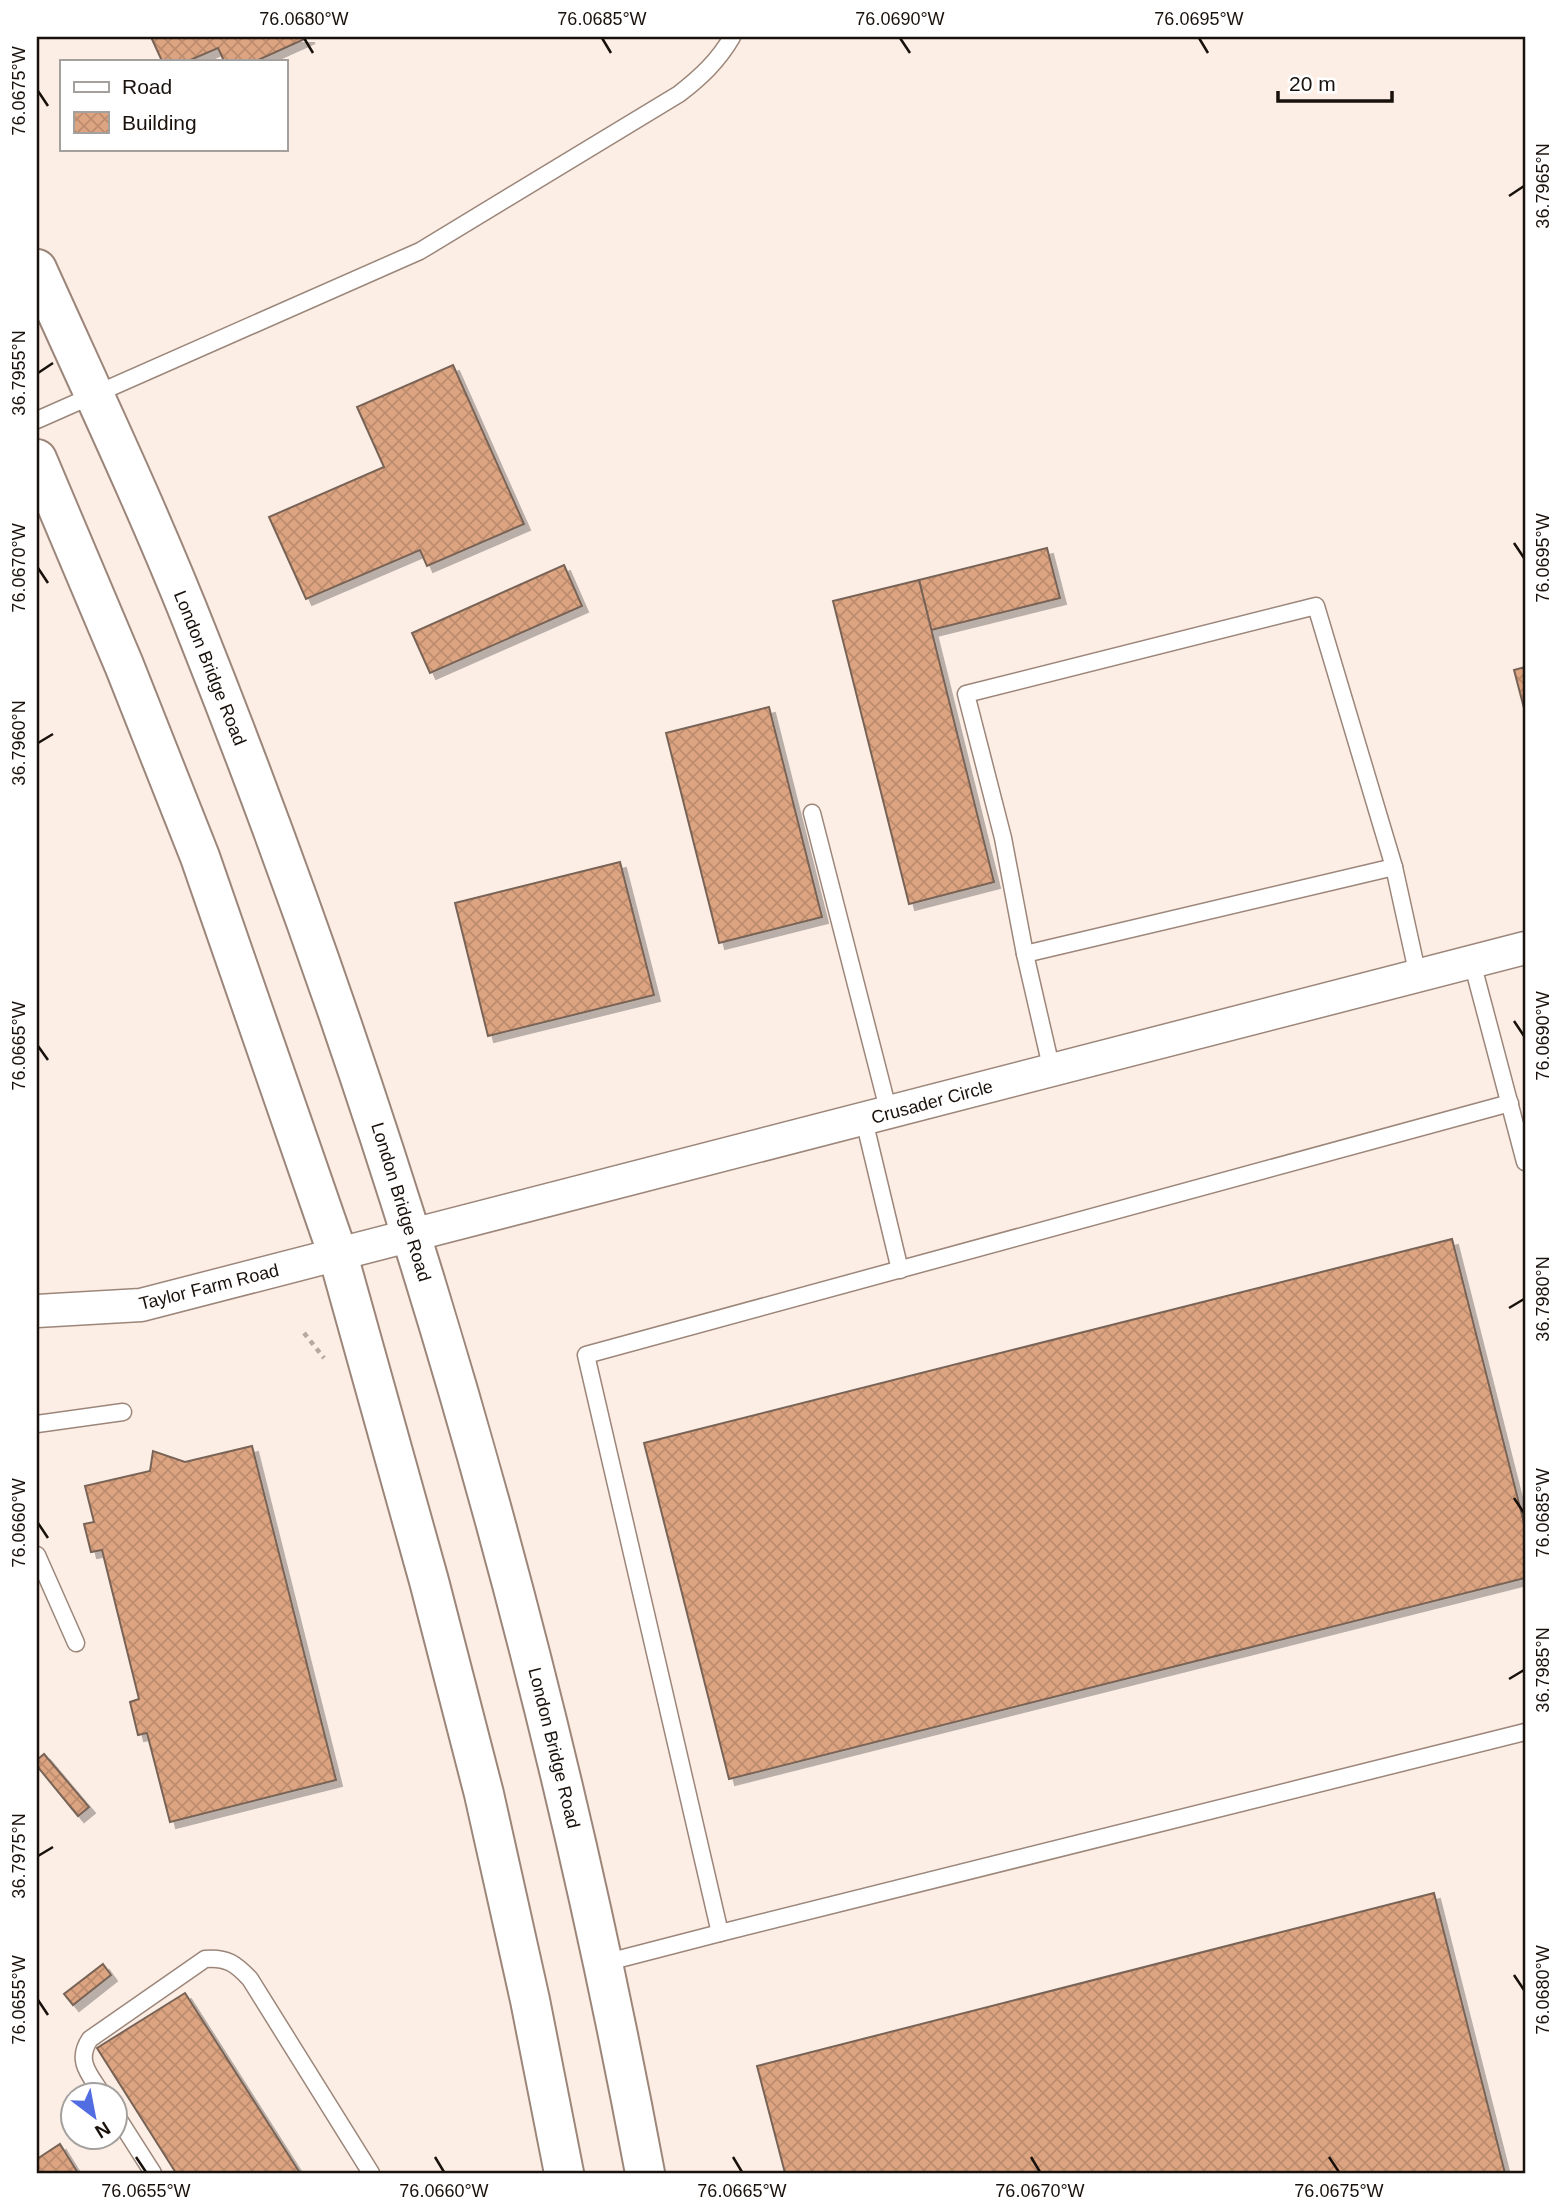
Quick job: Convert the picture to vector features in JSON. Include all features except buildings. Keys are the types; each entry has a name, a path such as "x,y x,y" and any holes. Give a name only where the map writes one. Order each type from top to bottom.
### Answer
{"main road":[{"name":"London Bridge Road","path":"37,269 197,632 273,830 386,1149 538,1678 604,1963 645,2173"},
{"path":"37,459 124,665 200,857 338,1255 426,1568 484,1794 530,2000 564,2173"}],"street":[{"name":"Crusader Circle","path":"338,1255 1525,948"},
{"name":"Taylor Farm Road","path":"37,1311 141,1305 338,1255"}],"lane":[{"path":"37,420 420,251 679,94 702,76 722,55 732,37"},
{"path":"1052,1070 1025,954 1003,838 966,694 1316,606 1394,867 1418,976"},
{"path":"812,813 877,1116 900,1270"},
{"path":"1025,954 1394,867"},
{"path":"1472,962 1525,1162"},
{"path":"720,1933 586,1355 1510,1103"},
{"path":"37,1424 123,1412"},
{"path":"37,1555 76,1643"},
{"path":"604,1963 1525,1732"},
{"path":"92,2080 83,2065 82,2050 90,2039 205,1959 222,1957 238,1966 250,1979 371,2173"},
{"path":"130,2137 153,2173"}]}
